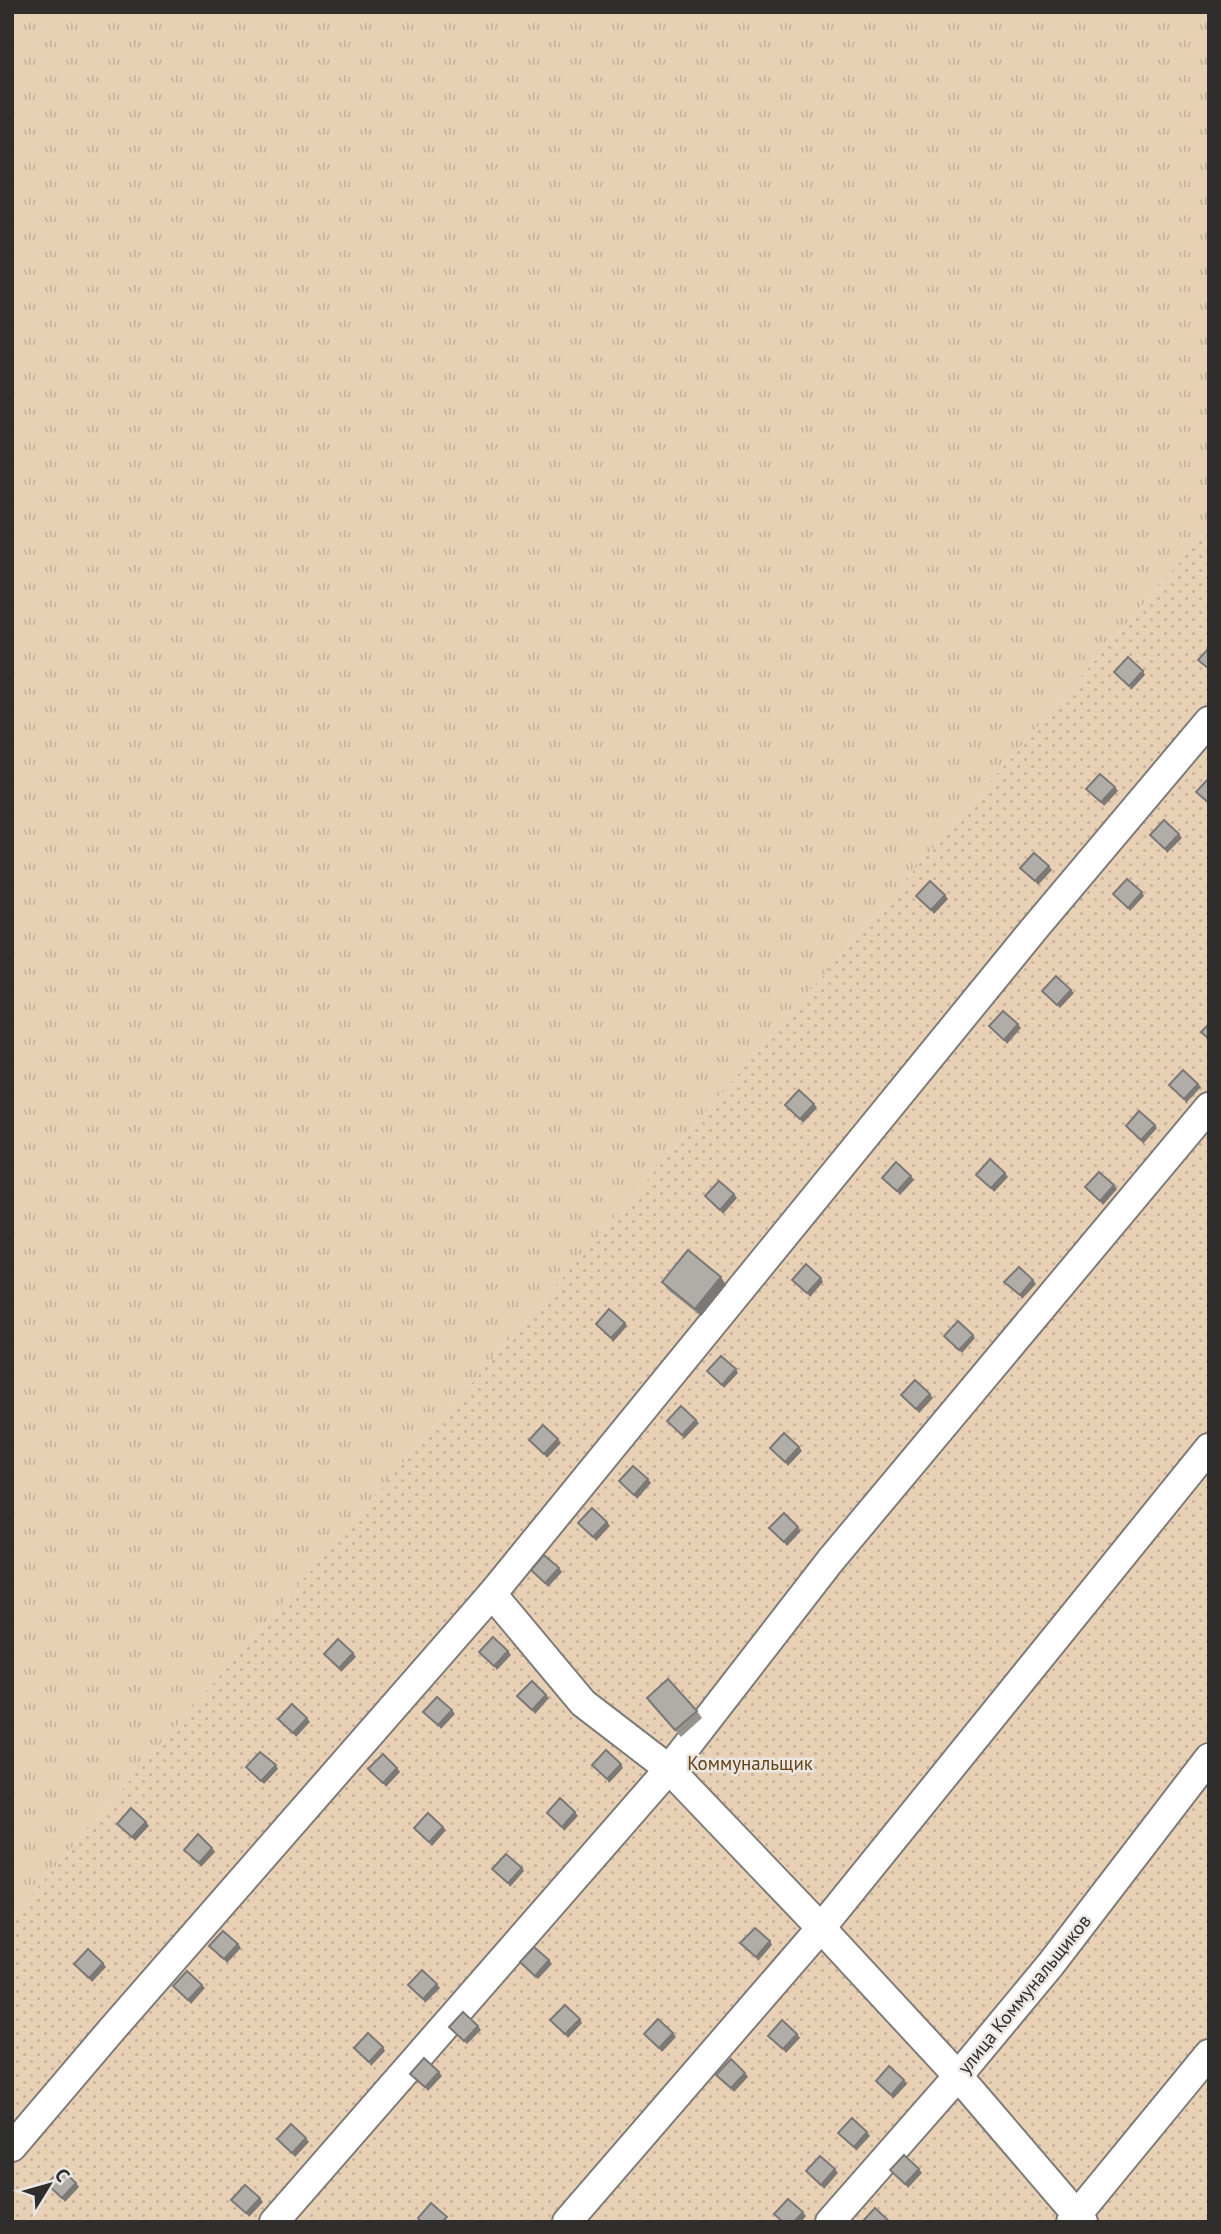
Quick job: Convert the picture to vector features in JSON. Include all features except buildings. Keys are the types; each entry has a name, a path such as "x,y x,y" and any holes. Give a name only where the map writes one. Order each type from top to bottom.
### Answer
{"street":[{"path":"12,2147 492,1594 1034,929 1209,720"},
{"path":"274,2222 669,1769 830,1561 1209,1107"},
{"path":"568,2222 821,1928 1209,1448"},
{"path":"492,1594 583,1703 669,1769 821,1928 958,2076 1077,2220 1209,2053"},
{"name":"улица Коммунальщиков","path":"830,2222 958,2076 1051,1964 1209,1758"}],"green space":[{"path":"12,12 1209,12 1209,528 12,1917"},
{"name":"Коммунальщик","path":"1209,528 1209,2222 12,2222 12,1917"}]}
